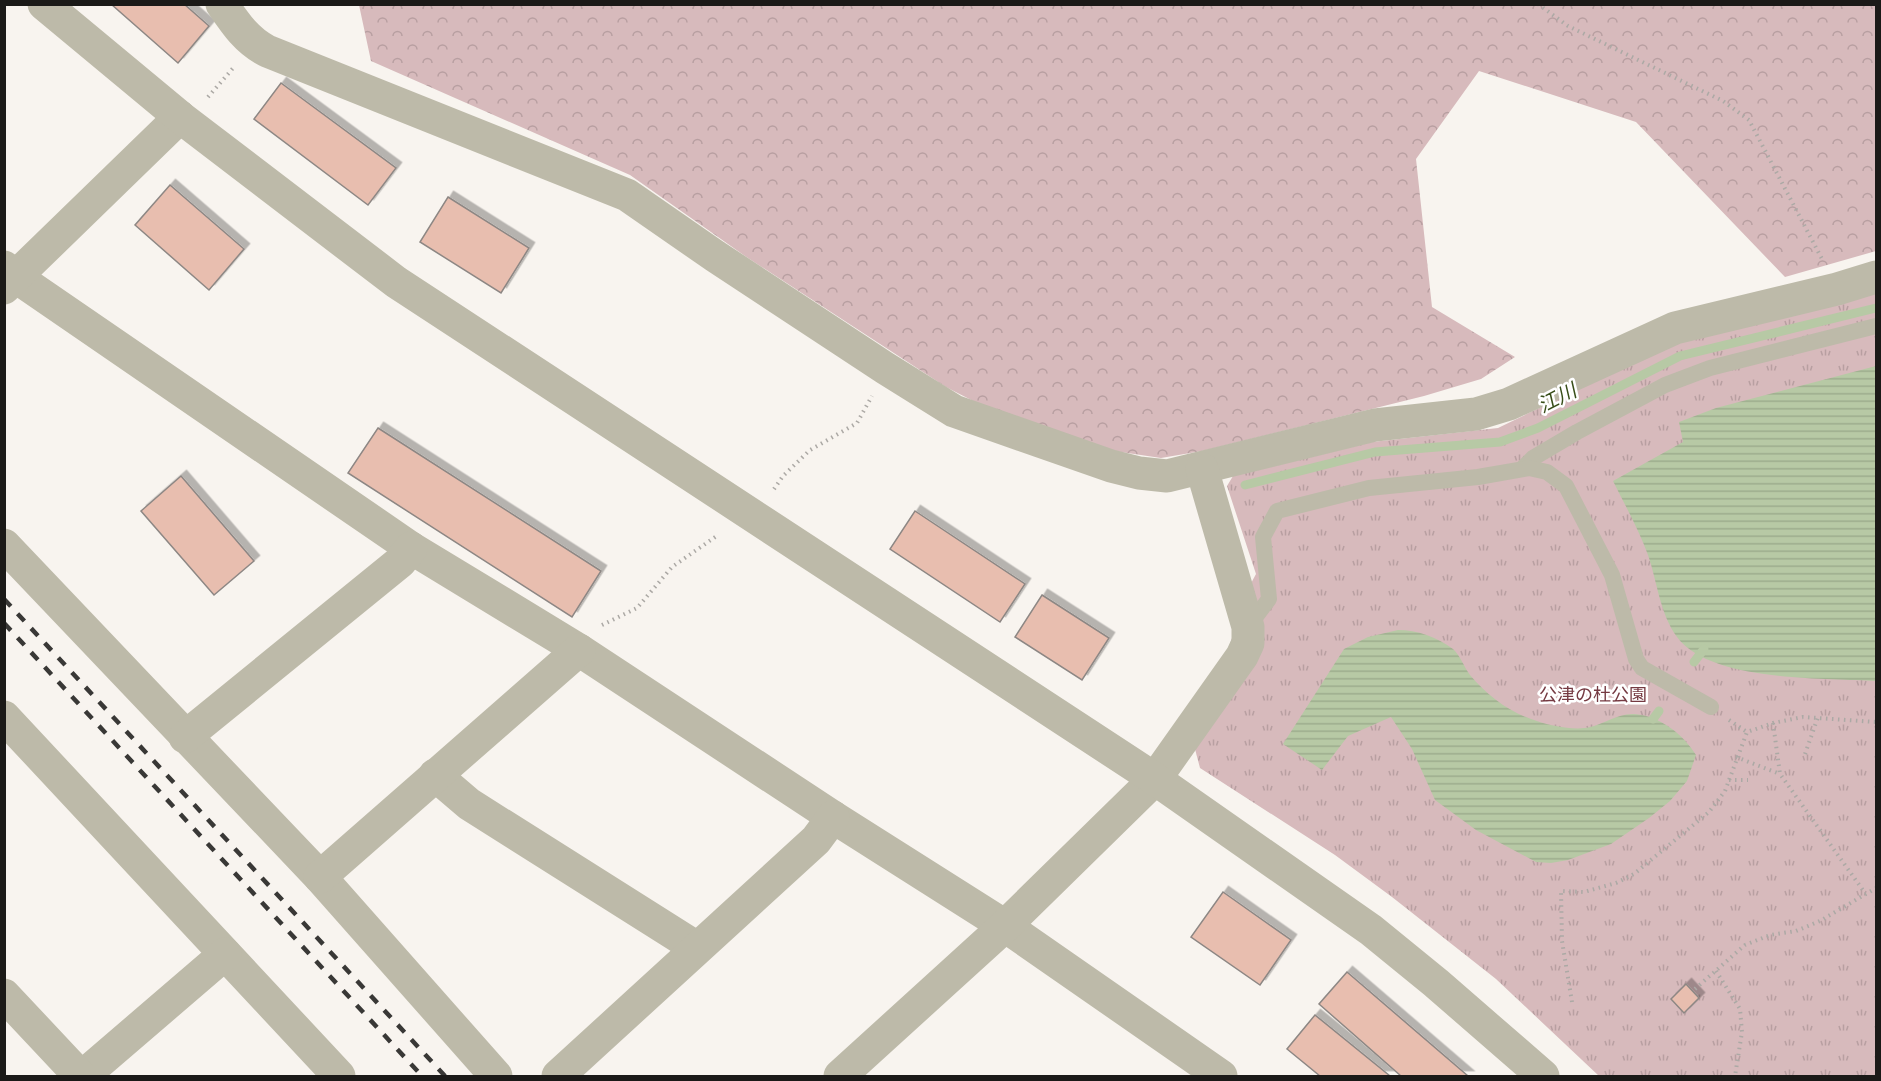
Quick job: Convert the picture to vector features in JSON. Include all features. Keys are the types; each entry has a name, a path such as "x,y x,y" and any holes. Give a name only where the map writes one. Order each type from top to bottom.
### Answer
{"street":[{"path":"44,4 180,117 396,282 1155,779 1371,930 1436,983 1543,1077"},
{"path":"222,4 242,33 254,44 627,195 715,256 954,411 1111,466 1139,473 1167,476 1375,425 1476,414 1509,405 1675,328 1838,289 1876,277"},
{"path":"180,117 8,277 411,548 579,650 833,817 1005,926 1221,1077"},
{"path":"840,1077 1005,926 1155,779 1242,656 1248,643 1248,627 1202,469"},
{"path":"4,545 320,877 496,1077"},
{"path":"185,737 400,562 411,548"},
{"path":"320,877 579,650"},
{"path":"4,717 339,1077"},
{"path":"435,775 469,804 697,948"},
{"path":"558,1077 816,840 833,817"},
{"path":"4,995 81,1077 225,954"}],"lane":[{"path":"1522,469 1533,458 1577,432 1676,381 1710,368 1876,326"},
{"path":"1248,627 1269,598 1263,537 1276,511 1369,488 1478,477 1529,468 1547,472 1566,486 1612,575 1632,649 1642,668 1712,707"}],"path":[{"path":"1538,4 1568,26 1723,101 1749,120 1838,289"},
{"path":"208,97 254,44"},
{"path":"774,489 783,476 810,450 857,423 885,368"},
{"path":"579,650 604,623 638,608 672,567 718,536"},
{"path":"1572,1002 1562,941 1562,891 1584,892 1616,884 1634,874 1709,812 1725,791 1747,732 1773,723 1803,717 1876,723"},
{"path":"1806,754 1818,717"},
{"path":"1773,723 1780,774 1865,893"},
{"path":"1736,757 1780,774"},
{"path":"1729,780 1748,780"},
{"path":"1695,989 1745,945 1770,934 1796,931 1820,921 1876,888"},
{"path":"1716,971 1740,1009 1742,1032 1735,1077"}],"green space":[{"path":"359,5 1876,5 1876,251 1785,277 1636,122 1479,71 1416,159 1432,307 1515,357 1481,379 1424,396 1202,451 1161,458 1114,451 977,403 946,387 745,256 630,175 371,61"},
{"name":"公津の杜公園","path":"1876,293 1876,1076 1599,1076 1496,979 1392,897 1335,855 1200,768 1195,749 1249,587 1256,574 1227,486 1233,476 1372,442 1498,428 1675,342"}],"shaded area":[{"path":"1876,366 1876,681 1769,675 1741,670 1693,652 1671,628 1644,546 1613,481 1683,442 1679,422 1716,408"},
{"path":"1398,630 1420,633 1447,645 1484,690 1500,703 1527,718 1571,728 1595,726 1628,714 1643,715 1661,722 1685,740 1696,755 1687,781 1670,801 1611,844 1568,860 1551,863 1536,862 1476,830 1435,800 1412,749 1391,717 1348,736 1322,770 1283,744 1344,649 1368,637"}],"building":[{"path":"111,4 184,4 209,26 178,63"},
{"path":"281,83 396,168 368,205 254,119"},
{"path":"170,185 244,249 209,290 135,225"},
{"path":"448,197 529,248 501,293 420,242"},
{"path":"378,428 601,571 572,617 348,473"},
{"path":"181,476 254,561 214,595 141,511"},
{"path":"915,511 1025,584 1000,622 890,549"},
{"path":"1042,595 1109,638 1082,680 1015,637"},
{"path":"1223,892 1291,940 1260,985 1191,937"},
{"path":"1347,972 1468,1076 1401,1076 1319,1004"},
{"path":"1686,984 1699,998 1684,1013 1671,999"},
{"path":"1315,1015 1390,1076 1320,1076 1287,1049"}],"waterway":[{"name":"江川","path":"1245,485 1375,452 1500,442 1538,428 1680,356 1876,308"},
{"path":"1694,662 1704,649"},
{"path":"1653,719 1659,711"}],"railway":[{"path":"4,599 445,1076"},
{"path":"4,623 422,1076"}]}
